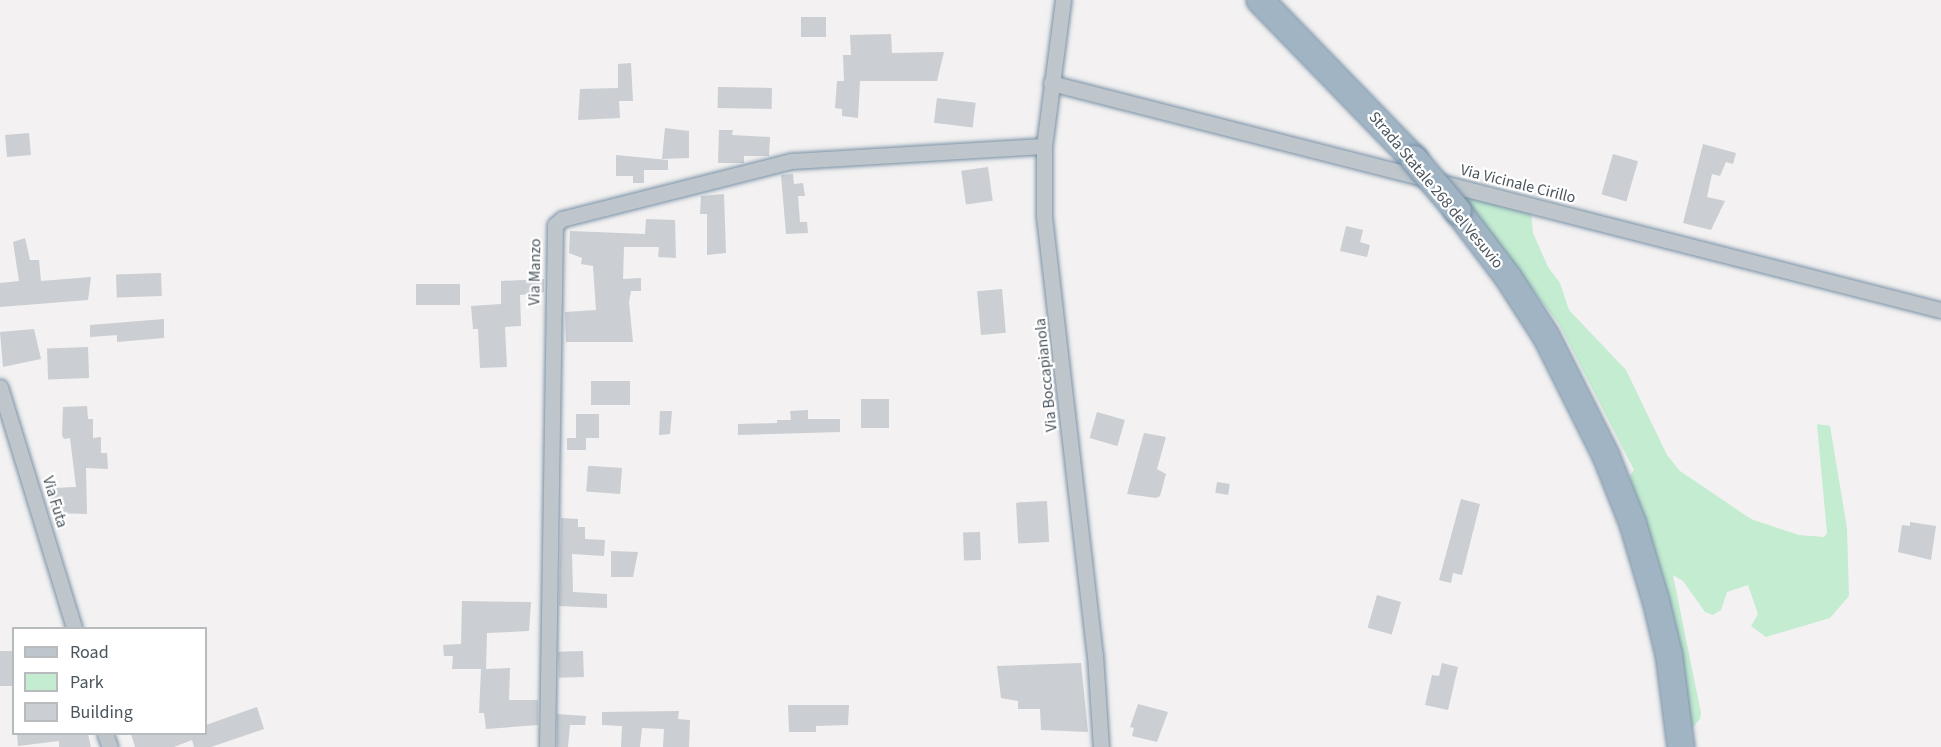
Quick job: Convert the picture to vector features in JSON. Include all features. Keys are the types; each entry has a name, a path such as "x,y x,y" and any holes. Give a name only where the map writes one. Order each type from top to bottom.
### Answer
{"highway":[{"name":"Strada Statale 268 del Vesuvio","path":"1260,0 1414,159 1508,277 1546,336 1606,456 1634,524 1669,655 1681,747"}],"street":[{"name":"Via Boccapianola","path":"1063,0 1044,146 1044,216 1094,644 1101,747"},
{"name":"Via Vicinale Cirillo","path":"1051,82 1941,310"},
{"name":"Via Manzo","path":"547,747 555,225 562,219 791,161 1044,146"},
{"name":"Via Futa","path":"0,387 74,627"}],"green space":[{"path":"1465,196 1531,213 1533,233 1548,267 1560,283 1569,310 1626,370 1667,455 1680,471 1751,519 1799,535 1824,537 1827,533 1817,424 1830,426 1847,528 1849,596 1830,618 1766,637 1751,626 1758,614 1748,585 1727,592 1721,610 1713,615 1705,612 1683,581 1673,575 1701,713 1700,719 1691,729 1630,476 1634,470 1559,324 1463,200"}],"building":[{"path":"801,17 826,17 826,37 801,37"},
{"path":"891,34 892,53 944,52 937,81 860,81 858,118 842,116 842,109 835,108 837,81 844,81 843,55 851,55 850,35"},
{"path":"631,63 633,101 619,101 620,118 578,120 580,89 618,88 618,64"},
{"path":"718,87 772,88 772,109 718,108"},
{"path":"937,98 976,103 973,128 934,123"},
{"path":"665,128 689,131 689,158 662,159"},
{"path":"719,130 733,130 732,135 770,137 769,156 744,156 744,163 718,163"},
{"path":"29,133 31,155 7,157 5,135"},
{"path":"1703,144 1736,153 1733,164 1726,162 1720,176 1712,174 1707,197 1725,201 1711,230 1683,223"},
{"path":"1613,154 1638,161 1626,202 1601,194"},
{"path":"616,155 668,160 668,170 644,170 644,183 633,183 633,176 616,176"},
{"path":"988,167 993,201 966,204 961,171"},
{"path":"793,174 794,184 803,183 805,196 798,196 800,222 807,222 808,233 786,234 781,175"},
{"path":"724,194 726,253 707,255 707,214 700,214 701,196"},
{"path":"646,219 675,220 676,258 658,257 659,247 624,247 623,279 641,278 641,291 631,291 629,302 633,342 566,342 565,312 596,310 593,266 581,264 582,258 569,253 570,231 645,234"},
{"path":"1346,226 1363,230 1360,242 1370,245 1367,257 1340,251"},
{"path":"25,238 30,260 39,260 41,281 91,277 88,300 0,307 0,283 19,281 13,242"},
{"path":"161,273 162,296 117,298 116,275"},
{"path":"544,279 544,292 520,295 521,326 505,327 507,367 480,368 478,329 473,329 471,306 501,304 501,281"},
{"path":"416,284 460,284 460,305 416,305"},
{"path":"1002,289 1006,333 981,335 977,291"},
{"path":"164,319 164,338 117,342 117,335 90,337 90,325"},
{"path":"34,329 41,359 3,367 0,332"},
{"path":"88,347 89,378 48,379 47,348"},
{"path":"591,381 630,381 630,405 591,405"},
{"path":"861,399 889,399 889,428 861,428"},
{"path":"87,406 88,419 93,419 93,438 101,437 101,453 107,453 108,469 86,468 87,514 56,513 51,509 52,488 76,487 70,438 64,439 62,435 63,407"},
{"path":"808,410 808,419 840,419 840,432 738,435 738,424 777,423 777,420 791,420 790,411"},
{"path":"660,411 672,411 670,434 659,435"},
{"path":"1097,412 1125,420 1117,446 1090,438"},
{"path":"576,414 599,414 599,438 576,438"},
{"path":"1144,433 1166,437 1157,469 1166,474 1160,496 1156,498 1127,494"},
{"path":"567,438 586,438 586,450 567,450"},
{"path":"588,466 622,468 620,494 586,492"},
{"path":"1217,482 1230,484 1228,495 1215,493"},
{"path":"1461,499 1480,504 1462,575 1453,573 1451,583 1439,580"},
{"path":"1047,501 1049,542 1018,544 1016,503"},
{"path":"561,518 578,519 578,527 585,527 585,539 605,540 604,556 572,554 573,592 607,594 607,608 559,606"},
{"path":"1910,522 1936,526 1931,560 1898,552 1902,525 1910,526"},
{"path":"980,532 981,560 964,561 963,533"},
{"path":"611,551 638,552 633,577 611,577"},
{"path":"1377,595 1401,602 1392,635 1368,628"},
{"path":"462,601 531,602 529,631 487,633 486,669 510,668 509,700 538,700 538,725 486,729 484,713 479,713 481,669 452,669 453,656 444,656 443,645 461,644"},
{"path":"0,651 12,651 12,686 0,686"},
{"path":"583,651 584,677 559,678 558,652"},
{"path":"1081,663 1088,732 1041,730 1040,709 1018,709 1018,701 1001,698 997,666"},
{"path":"1442,663 1458,667 1448,710 1425,705 1432,675 1439,676"},
{"path":"1138,704 1168,712 1157,742 1132,736 1134,728 1130,727"},
{"path":"788,705 849,705 848,725 816,726 816,732 789,732"},
{"path":"257,707 264,729 211,747 194,747 192,740 174,747 135,747 131,735 207,735 207,725"},
{"path":"679,711 678,719 690,720 689,747 663,747 664,729 642,728 640,747 621,747 622,726 602,725 602,712"},
{"path":"557,714 586,716 585,725 570,725 568,747 557,747"},
{"path":"17,735 88,735 91,747 59,747 59,741 18,746"}]}
